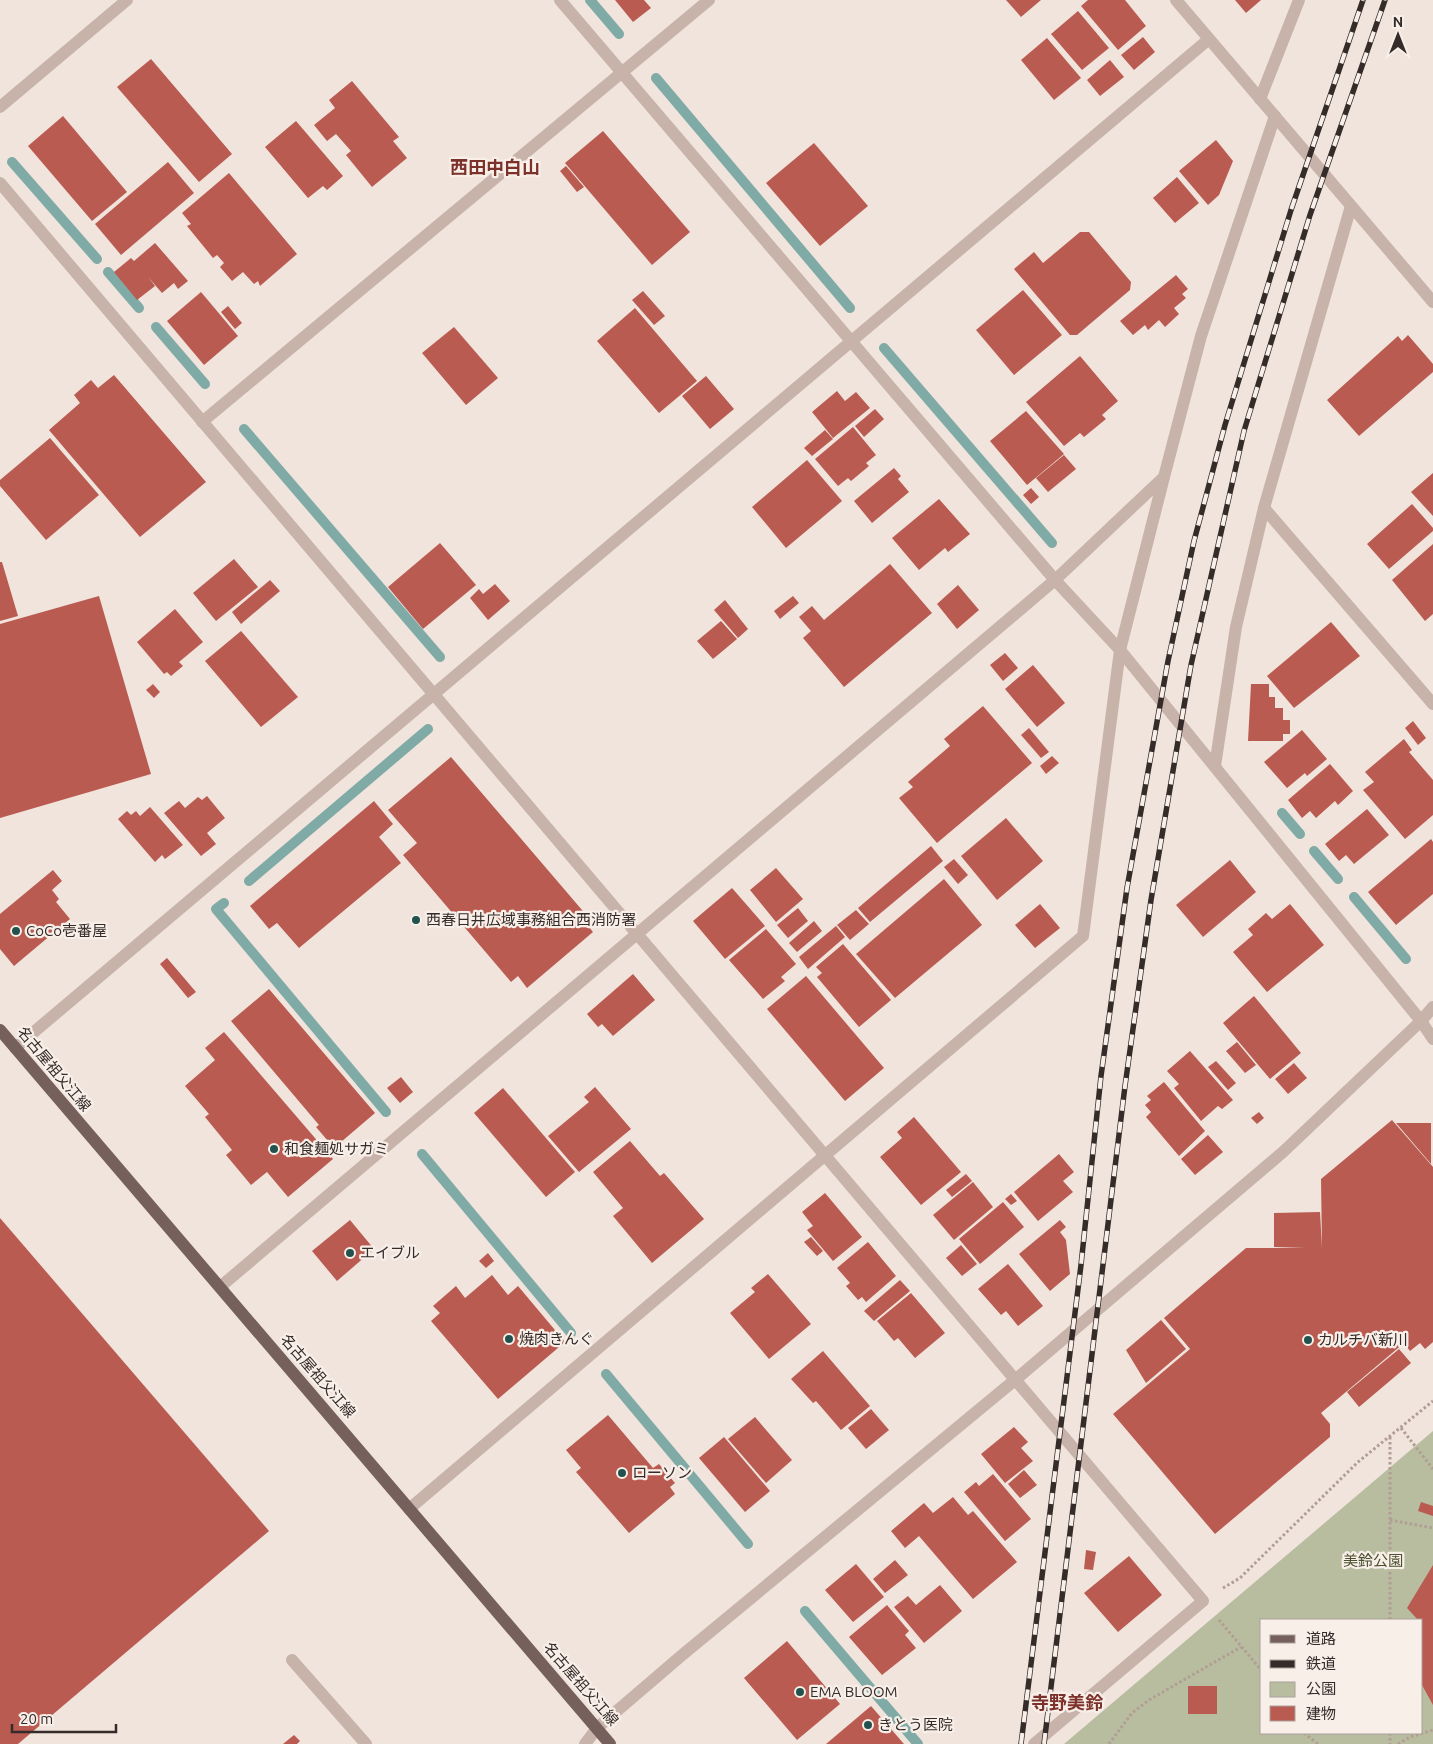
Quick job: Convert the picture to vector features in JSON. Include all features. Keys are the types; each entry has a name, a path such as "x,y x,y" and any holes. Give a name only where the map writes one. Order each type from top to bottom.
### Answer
{"main road":[{"name":"名古屋祖父江線","path":"0,1030 610,1744"}],"street":[{"path":"0,107 127,0"},
{"path":"560,0 1055,580 1120,650 1421,1021 1433,1039"},
{"path":"202,422 623,74 709,0"},
{"path":"1176,0 1433,302"},
{"path":"1260,98 1299,0"},
{"path":"15,1048 1209,40"},
{"path":"409,1509 1083,936 1120,650 1201,336 1275,116"},
{"path":"0,183 1203,1601 1034,1744"},
{"path":"1215,766 1236,627 1264,508 1351,206"},
{"path":"220,1287 1055,580 1164,477"},
{"path":"1264,508 1433,704"},
{"path":"585,1744 597,1728 1015,1380 1283,1152 1421,1021 1433,1007"},
{"path":"292,1660 366,1744"}],"path":[{"path":"1260,1669 1203,1601 1240,1578 1358,1462 1433,1401"},
{"path":"1401,1428 1433,1470"},
{"path":"1390,1436 1390,1619"},
{"path":"1390,1520 1433,1528"},
{"path":"1109,1744 1132,1712 1241,1646"},
{"path":"1305,1734 1318,1744"},
{"path":"1398,1744 1420,1734"}],"green space":[{"name":"美鈴公園","path":"1433,1431 1433,1744 1064,1744"}],"building":[{"path":"615,0 644,0 651,8 633,22"},
{"path":"1006,0 1041,0 1021,17"},
{"path":"1088,0 1125,0 1146,26 1118,50 1081,6"},
{"path":"1235,0 1261,0 1246,13"},
{"path":"1078,11 1109,48 1082,70 1051,34"},
{"path":"1143,37 1155,52 1134,70 1121,55"},
{"path":"1047,38 1081,78 1054,100 1021,60"},
{"path":"151,59 232,154 199,182 117,87"},
{"path":"1110,60 1124,77 1100,96 1087,80"},
{"path":"352,81 399,137 393,141 407,158 372,187 346,155 351,151 336,134 327,141 314,125 335,108 329,100"},
{"path":"63,116 127,192 92,221 28,146"},
{"path":"296,121 343,176 327,190 323,186 308,198 265,147"},
{"path":"603,131 690,232 652,265 565,163"},
{"path":"1216,140 1233,161 1219,195 1208,205 1179,171"},
{"path":"814,143 868,206 820,246 766,183"},
{"path":"168,162 194,193 121,255 95,224"},
{"path":"566,166 584,187 577,192 560,171"},
{"path":"229,173 297,254 260,286 258,281 254,284 243,272 232,281 220,267 224,263 217,255 213,258 187,226 191,224 182,213"},
{"path":"1177,177 1199,203 1175,223 1153,198"},
{"path":"1080,232 1089,232 1131,282 1130,290 1077,335 1070,335 1014,269 1034,252 1043,263"},
{"path":"155,243 188,281 178,289 174,283 162,293 148,277 155,286 137,300 114,272 131,258 134,261"},
{"path":"1176,275 1188,289 1182,294 1186,298 1174,308 1179,314 1165,327 1159,320 1148,330 1145,325 1133,335 1120,321"},
{"path":"1023,290 1062,335 1014,375 976,330"},
{"path":"643,291 665,316 654,325 632,300"},
{"path":"201,292 238,336 204,365 167,321"},
{"path":"228,306 242,323 235,329 221,312"},
{"path":"635,308 697,381 659,413 597,341"},
{"path":"454,327 498,378 466,405 422,353"},
{"path":"1408,335 1433,364 1433,372 1359,436 1327,400 1398,336 1402,341"},
{"path":"1080,356 1118,401 1102,415 1106,419 1084,437 1080,433 1064,446 1026,402"},
{"path":"114,375 206,482 140,537 49,430 80,403 74,395 91,380 98,388"},
{"path":"706,376 734,409 710,429 682,396"},
{"path":"837,391 845,401 856,392 870,408 833,438 812,412"},
{"path":"875,409 884,419 864,437 855,426"},
{"path":"1026,411 1064,454 1027,485 990,441"},
{"path":"853,427 876,455 866,463 869,466 851,481 848,478 838,486 815,459"},
{"path":"825,430 833,439 812,456 804,448"},
{"path":"50,438 99,495 46,540 0,486 0,480"},
{"path":"1064,455 1076,469 1048,492 1036,478"},
{"path":"807,460 842,501 786,548 752,507"},
{"path":"894,468 901,476 898,479 909,492 872,523 854,501"},
{"path":"1433,473 1433,516 1411,492"},
{"path":"1031,488 1039,497 1031,504 1023,495"},
{"path":"939,499 970,534 948,552 945,548 919,570 892,538"},
{"path":"1412,504 1433,528 1433,531 1389,569 1367,544"},
{"path":"440,543 476,585 423,629 388,587"},
{"path":"1433,544 1433,614 1425,621 1392,580"},
{"path":"234,559 258,587 216,621 193,593"},
{"path":"0,562 2,562 18,616 0,621"},
{"path":"890,564 932,613 844,687 803,638 811,631 799,617 812,606 824,620"},
{"path":"270,580 280,591 241,624 232,612"},
{"path":"495,584 510,601 488,620 470,598 479,589 483,594"},
{"path":"958,585 979,610 957,629 937,604"},
{"path":"99,596 151,774 0,818 0,624"},
{"path":"793,596 799,603 780,619 774,611"},
{"path":"725,600 748,629 738,638 714,610"},
{"path":"175,609 203,642 179,662 183,666 171,676 167,672 164,674 137,642"},
{"path":"721,621 737,639 713,659 697,641"},
{"path":"1331,622 1360,656 1294,708 1267,676"},
{"path":"241,631 298,697 261,727 205,661"},
{"path":"1005,653 1018,668 1003,681 990,665"},
{"path":"1033,665 1065,703 1037,727 1005,689"},
{"path":"153,684 160,692 154,698 146,690"},
{"path":"1251,684 1269,684 1269,697 1275,697 1275,708 1283,708 1283,720 1290,720 1290,734 1283,734 1283,741 1248,741"},
{"path":"983,706 1032,763 937,843 899,798 913,787 908,782 950,746 944,739"},
{"path":"1413,721 1426,738 1418,745 1405,728"},
{"path":"1029,728 1049,752 1041,758 1021,735"},
{"path":"1302,730 1327,759 1307,776 1305,773 1287,788 1264,762"},
{"path":"1404,739 1412,750 1409,752 1433,780 1433,815 1405,839 1363,790 1374,782 1365,772"},
{"path":"1052,756 1059,763 1046,774 1040,766"},
{"path":"451,757 588,917 584,921 593,932 527,988 518,976 511,982 403,855 417,843 388,810"},
{"path":"1330,764 1353,791 1338,805 1335,801 1316,818 1310,811 1302,818 1288,800"},
{"path":"207,796 225,818 207,833 216,844 201,856 164,813 179,801 185,808 198,797 202,800"},
{"path":"374,801 393,824 379,837 401,863 299,948 277,923 269,929 250,906"},
{"path":"150,807 183,845 165,859 162,855 155,862 118,819 127,811 131,815 136,811 140,816"},
{"path":"1367,809 1389,835 1354,864 1346,855 1339,861 1325,844"},
{"path":"1006,818 1043,861 997,900 961,856"},
{"path":"1431,839 1433,842 1433,894 1396,925 1368,892"},
{"path":"931,846 943,861 870,922 858,908"},
{"path":"954,859 968,875 958,884 944,867"},
{"path":"1230,860 1256,892 1203,937 1176,905"},
{"path":"776,868 803,899 776,922 750,890"},
{"path":"53,870 62,881 52,890 59,899 56,902 70,919 14,966 0,949 0,914"},
{"path":"944,879 982,925 895,998 856,954"},
{"path":"732,888 765,926 725,959 693,921"},
{"path":"1040,904 1060,928 1035,948 1015,925"},
{"path":"1290,904 1324,945 1267,992 1233,952 1253,935 1248,929 1266,913 1272,919"},
{"path":"798,908 808,921 788,938 777,925"},
{"path":"856,910 869,924 850,940 837,925"},
{"path":"814,921 822,931 797,952 789,943"},
{"path":"836,926 845,937 808,969 799,957"},
{"path":"766,929 796,964 781,977 785,981 763,999 729,960"},
{"path":"843,944 891,1000 859,1027 817,977 822,973 816,967"},
{"path":"167,958 196,992 188,998 160,964"},
{"path":"633,974 655,1000 613,1036 602,1024 598,1027 587,1014"},
{"path":"806,976 884,1068 845,1101 767,1009"},
{"path":"269,989 375,1113 334,1148 316,1127 319,1125 231,1021"},
{"path":"1254,996 1301,1053 1270,1079 1223,1023"},
{"path":"224,1032 333,1159 288,1197 267,1172 251,1185 226,1155 232,1150 205,1117 209,1114 185,1086 215,1060 205,1048"},
{"path":"1237,1042 1256,1065 1245,1073 1226,1051"},
{"path":"1190,1051 1233,1100 1222,1109 1218,1106 1201,1121 1174,1088 1179,1084 1167,1071"},
{"path":"1216,1061 1236,1083 1228,1090 1208,1067"},
{"path":"1294,1063 1307,1078 1288,1094 1275,1079"},
{"path":"401,1077 413,1092 400,1103 387,1088"},
{"path":"1164,1082 1205,1131 1179,1156 1146,1117 1151,1112 1145,1105 1151,1100 1147,1096"},
{"path":"595,1087 631,1129 579,1172 548,1136 589,1102 584,1097"},
{"path":"503,1088 575,1172 546,1197 474,1113"},
{"path":"1259,1112 1264,1118 1257,1124 1251,1118"},
{"path":"914,1117 961,1172 921,1205 880,1157 902,1138 897,1132"},
{"path":"1392,1120 1433,1167 1433,1342 1425,1349 1420,1343 1410,1351 1404,1343 1321,1413 1330,1424 1330,1437 1215,1534 1113,1414 1190,1349 1164,1318 1246,1248 1305,1248 1274,1247 1274,1213 1320,1212 1322,1248 1321,1179"},
{"path":"1396,1123 1431,1123 1431,1164"},
{"path":"1208,1135 1223,1152 1195,1175 1181,1159"},
{"path":"630,1141 660,1176 664,1173 704,1219 652,1263 613,1216 623,1208 593,1172"},
{"path":"1059,1154 1074,1172 1063,1181 1073,1192 1038,1221 1014,1192"},
{"path":"966,1174 972,1181 952,1197 946,1190"},
{"path":"973,1182 993,1207 954,1240 933,1215"},
{"path":"825,1193 862,1237 833,1261 807,1230 813,1226 802,1212"},
{"path":"1011,1194 1017,1201 1011,1205 1005,1199"},
{"path":"1003,1202 1024,1227 980,1264 959,1239"},
{"path":"0,1218 269,1531 18,1744 0,1744"},
{"path":"350,1220 374,1249 337,1281 312,1251"},
{"path":"1060,1220 1066,1227 1060,1232 1066,1240 1070,1274 1050,1291 1019,1254"},
{"path":"811,1237 823,1251 817,1256 804,1242"},
{"path":"868,1242 896,1276 866,1302 862,1297 858,1300 846,1286 850,1283 837,1268"},
{"path":"961,1245 977,1264 962,1276 946,1258"},
{"path":"488,1253 494,1261 486,1268 479,1261"},
{"path":"1008,1264 1043,1306 1018,1326 1006,1311 1001,1315 978,1289"},
{"path":"768,1274 811,1324 769,1359 730,1313 755,1292 751,1288"},
{"path":"492,1275 508,1295 518,1286 565,1342 498,1399 431,1321 440,1313 433,1306 456,1286 465,1298"},
{"path":"900,1280 910,1291 874,1321 864,1311"},
{"path":"911,1293 945,1333 915,1358 898,1338 894,1341 877,1321"},
{"path":"1161,1320 1186,1349 1146,1383 1126,1350"},
{"path":"1399,1349 1411,1363 1359,1407 1347,1392"},
{"path":"823,1351 870,1406 841,1430 816,1401 813,1403 791,1379"},
{"path":"871,1409 889,1430 866,1449 848,1428"},
{"path":"608,1415 653,1468 659,1464 675,1483 670,1487 675,1494 629,1533 576,1472 581,1468 566,1450"},
{"path":"755,1417 792,1460 766,1483 728,1439"},
{"path":"1014,1427 1028,1442 1021,1448 1033,1461 1005,1483 981,1454"},
{"path":"724,1437 770,1491 745,1512 699,1458"},
{"path":"1024,1470 1037,1485 1020,1498 1008,1484"},
{"path":"993,1474 1031,1519 1005,1541 964,1492 976,1482 979,1486"},
{"path":"953,1497 968,1515 973,1511 1017,1562 973,1599 919,1536 905,1548 891,1531 924,1503 933,1513"},
{"path":"1421,1502 1433,1506 1433,1516 1418,1511"},
{"path":"1086,1550 1096,1552 1093,1570 1084,1569"},
{"path":"1129,1556 1162,1595 1118,1632 1084,1593"},
{"path":"895,1560 908,1575 885,1593 873,1579"},
{"path":"856,1564 884,1597 853,1622 825,1590"},
{"path":"1433,1565 1433,1705 1423,1687 1423,1619 1417,1619 1407,1608"},
{"path":"940,1585 962,1611 924,1643 894,1607 908,1596 916,1605"},
{"path":"887,1605 909,1631 905,1635 916,1648 882,1675 849,1637"},
{"path":"787,1641 840,1704 797,1740 744,1678"},
{"path":"1188,1686 1217,1686 1217,1714 1188,1714"},
{"name":"きとう医院","path":"871,1706 904,1744 826,1744"},
{"path":"294,1735 300,1741 297,1744 283,1744"}],"waterway":[{"path":"590,0 619,34"},
{"path":"656,78 850,308"},
{"path":"12,162 97,259"},
{"path":"108,272 139,308"},
{"path":"156,327 205,384"},
{"path":"884,348 1052,543"},
{"path":"244,429 440,657"},
{"path":"249,881 428,729"},
{"path":"1282,813 1300,834"},
{"path":"1314,851 1338,879"},
{"path":"1354,897 1406,959"},
{"path":"224,903 216,909 386,1112"},
{"path":"422,1154 571,1333"},
{"path":"606,1374 748,1544"},
{"path":"805,1611 918,1744"}],"railway":[{"path":"1021,1744 1081,1265 1101,1076 1127,888 1168,661 1194,541 1225,425 1291,210 1363,0"},
{"path":"1044,1744 1125,1086 1151,900 1191,665 1244,431 1310,215 1385,0"}],"place":[{"name":"西春日井広域事務組合西消防署","path":"416,920"},
{"name":"CoCo壱番屋","path":"16,931"},
{"name":"和食麺処サガミ","path":"274,1149"},
{"name":"エイブル","path":"350,1253"},
{"name":"焼肉きんぐ","path":"509,1339"},
{"name":"カルチバ新川","path":"1308,1340"},
{"name":"ローソン","path":"622,1473"},
{"name":"EMA BLOOM","path":"800,1692"},
{"name":"きとう医院","path":"868,1725"}],"district":[{"name":"西田中白山","path":"495,168"},
{"name":"寺野美鈴","path":"1067,1703"}]}
